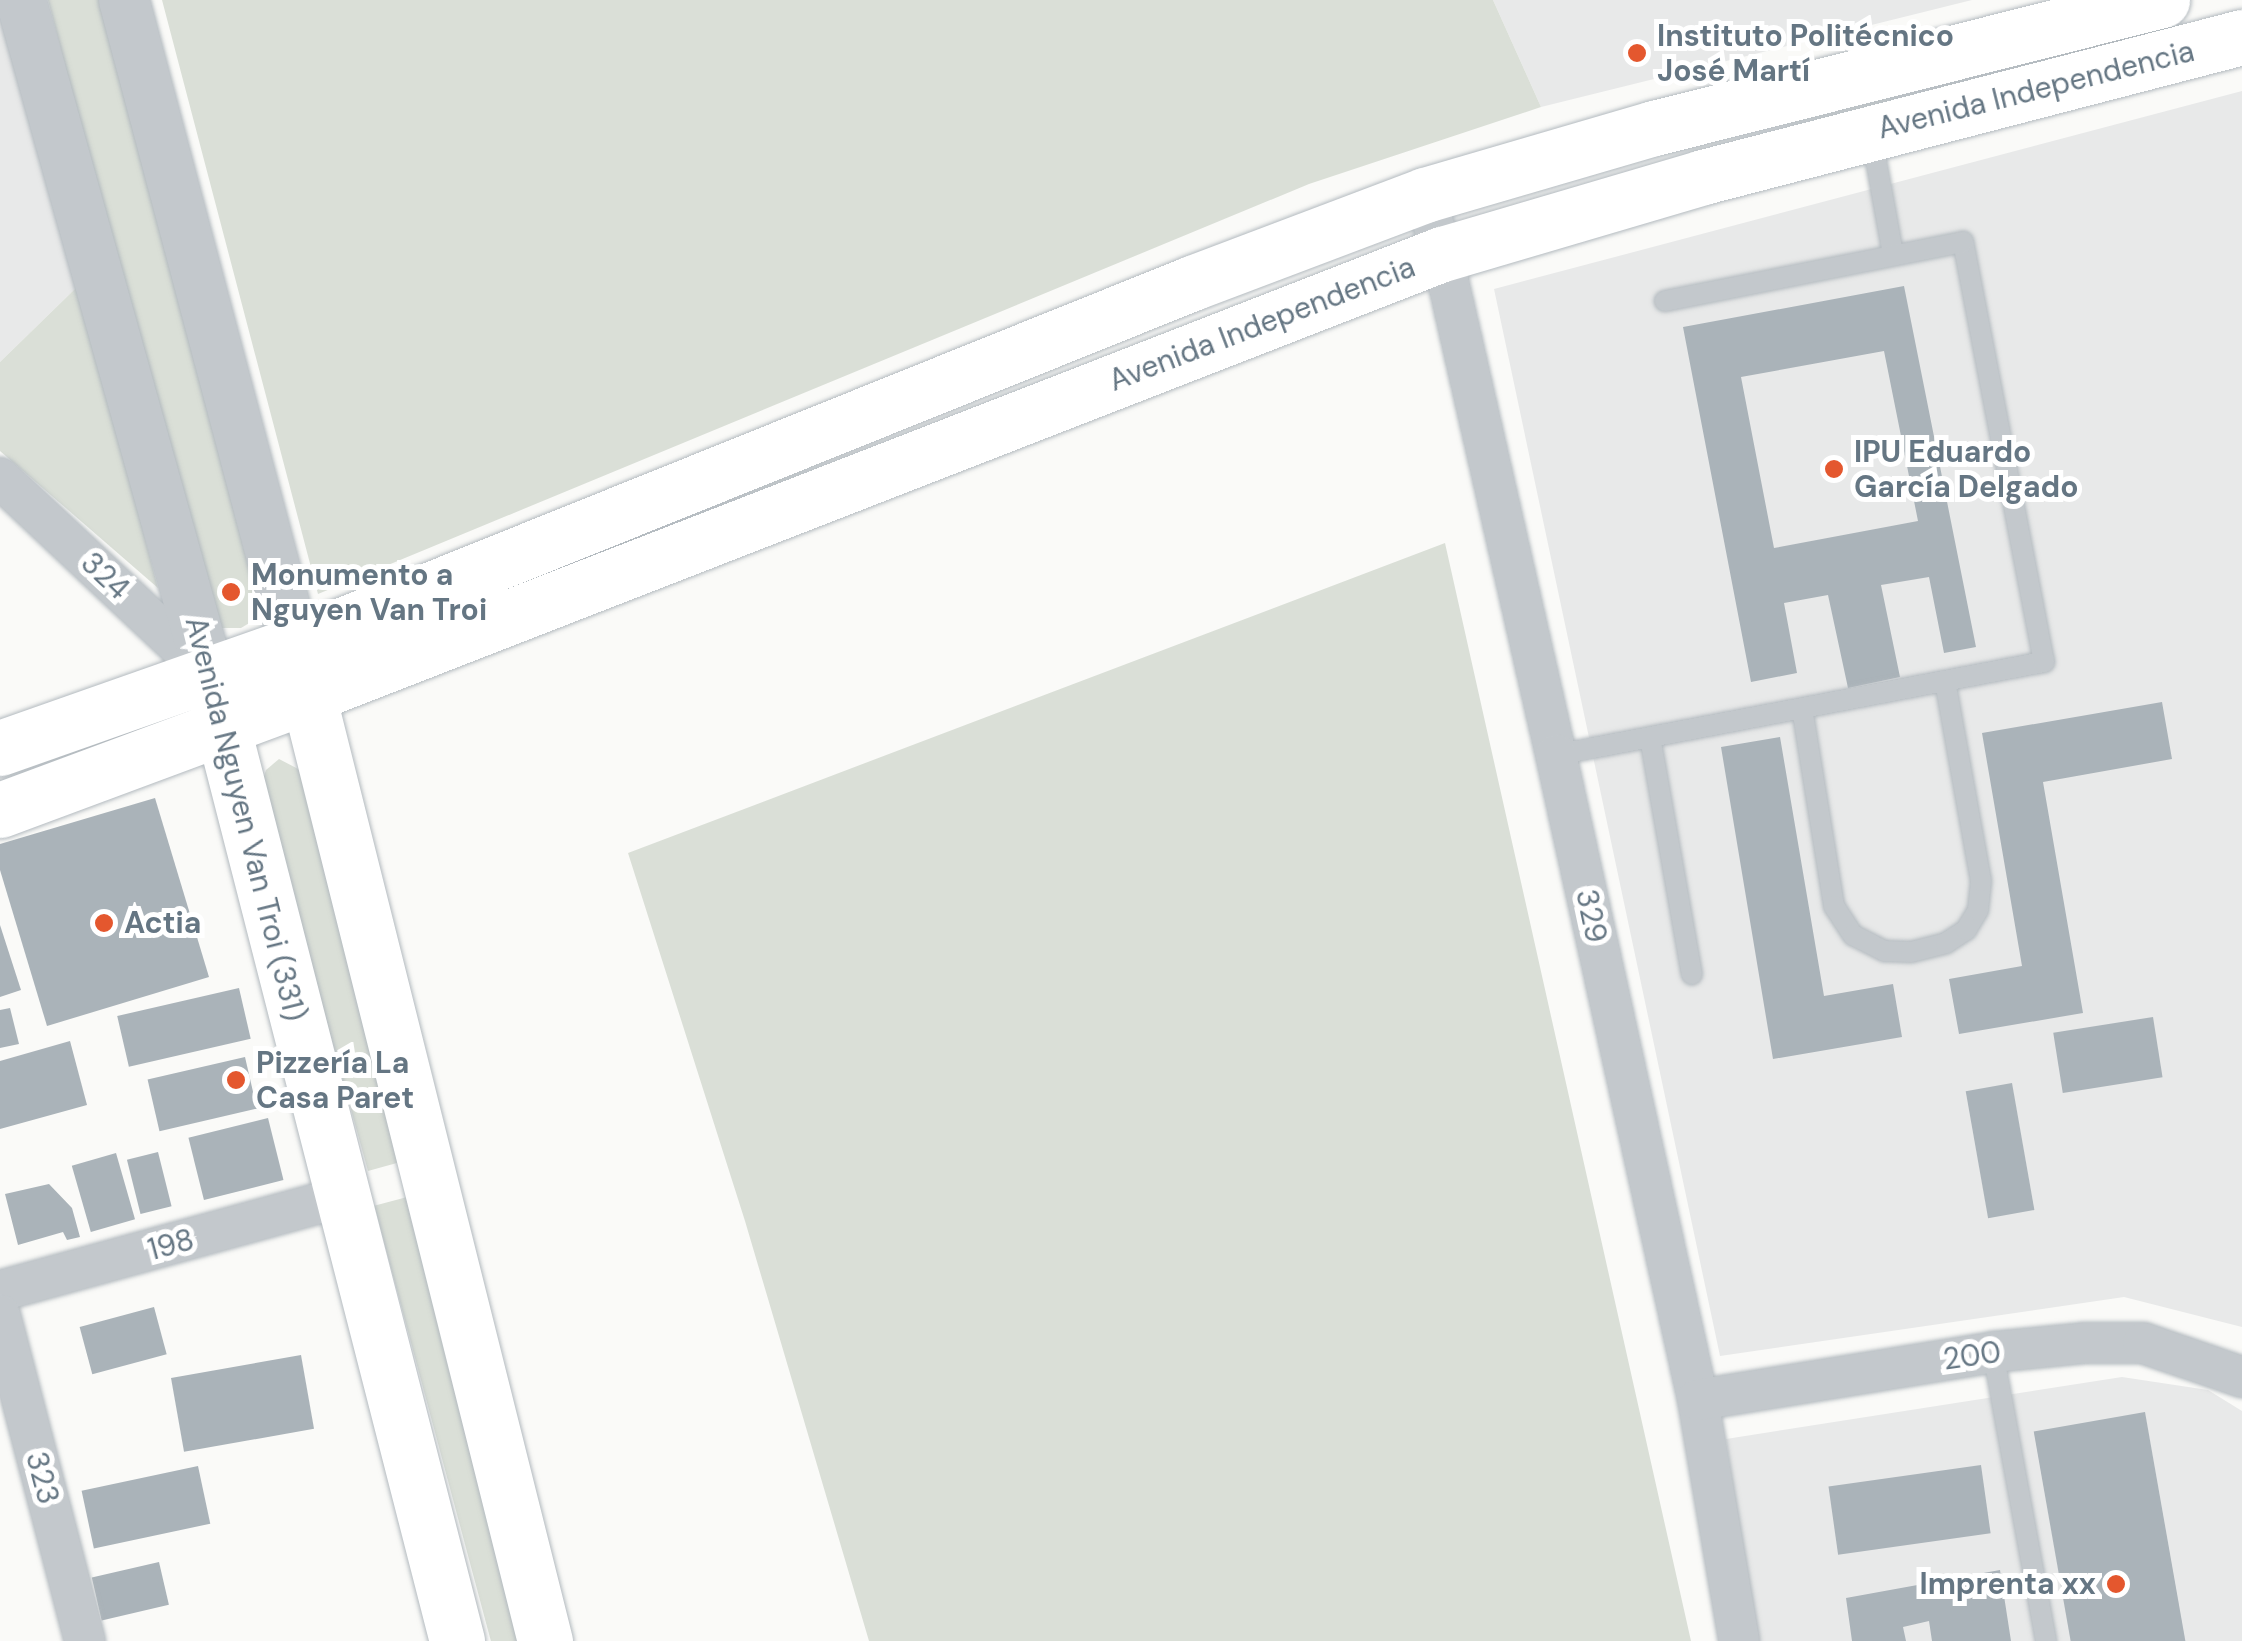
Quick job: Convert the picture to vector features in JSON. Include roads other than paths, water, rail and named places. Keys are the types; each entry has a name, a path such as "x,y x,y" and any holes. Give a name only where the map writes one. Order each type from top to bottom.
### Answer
{"main road":[{"name":"Avenida Independencia","path":"0,748 295,644 1173,290 1425,196 1654,128 2162,0"},
{"name":"Avenida Independencia","path":"0,810 224,728 1442,254 1871,133 2242,37"},
{"path":"295,644 424,1174 545,1641"},
{"name":"Avenida Nguyen Van Troi (331)","path":"209,674 457,1641"}],"street":[{"name":"Avenida Nguyen Van Troi (331)","path":"21,0 209,674"},
{"path":"124,0 295,644"},
{"name":"329","path":"1425,196 1442,254 1556,755 1698,1400 1740,1641"},
{"name":"324","path":"0,478 209,674"},
{"name":"198","path":"0,1292 341,1198"},
{"name":"323","path":"0,1315 84,1641"},
{"name":"200","path":"1698,1400 1993,1352 2084,1343 2143,1343 2242,1377"}],"lane":[{"path":"1871,133 1893,254"},
{"path":"1556,755 2044,662 1964,242 1665,300"},
{"path":"1802,708 1834,906 1854,936 1885,951 1911,952 1946,943 1966,930 1978,910 1982,881 1945,681"},
{"path":"1650,737 1692,974"},
{"path":"1993,1352 2046,1641"}],"place":[{"name":"Instituto Politécnico José Martí","path":"1637,53"},
{"name":"IPU Eduardo García Delgado","path":"1834,469"},
{"name":"Monumento a Nguyen Van Troi","path":"231,592"},
{"name":"Actia","path":"104,923"},
{"name":"Pizzería La Casa Paret","path":"236,1080"},
{"name":"Imprenta xx","path":"2116,1584"}]}
